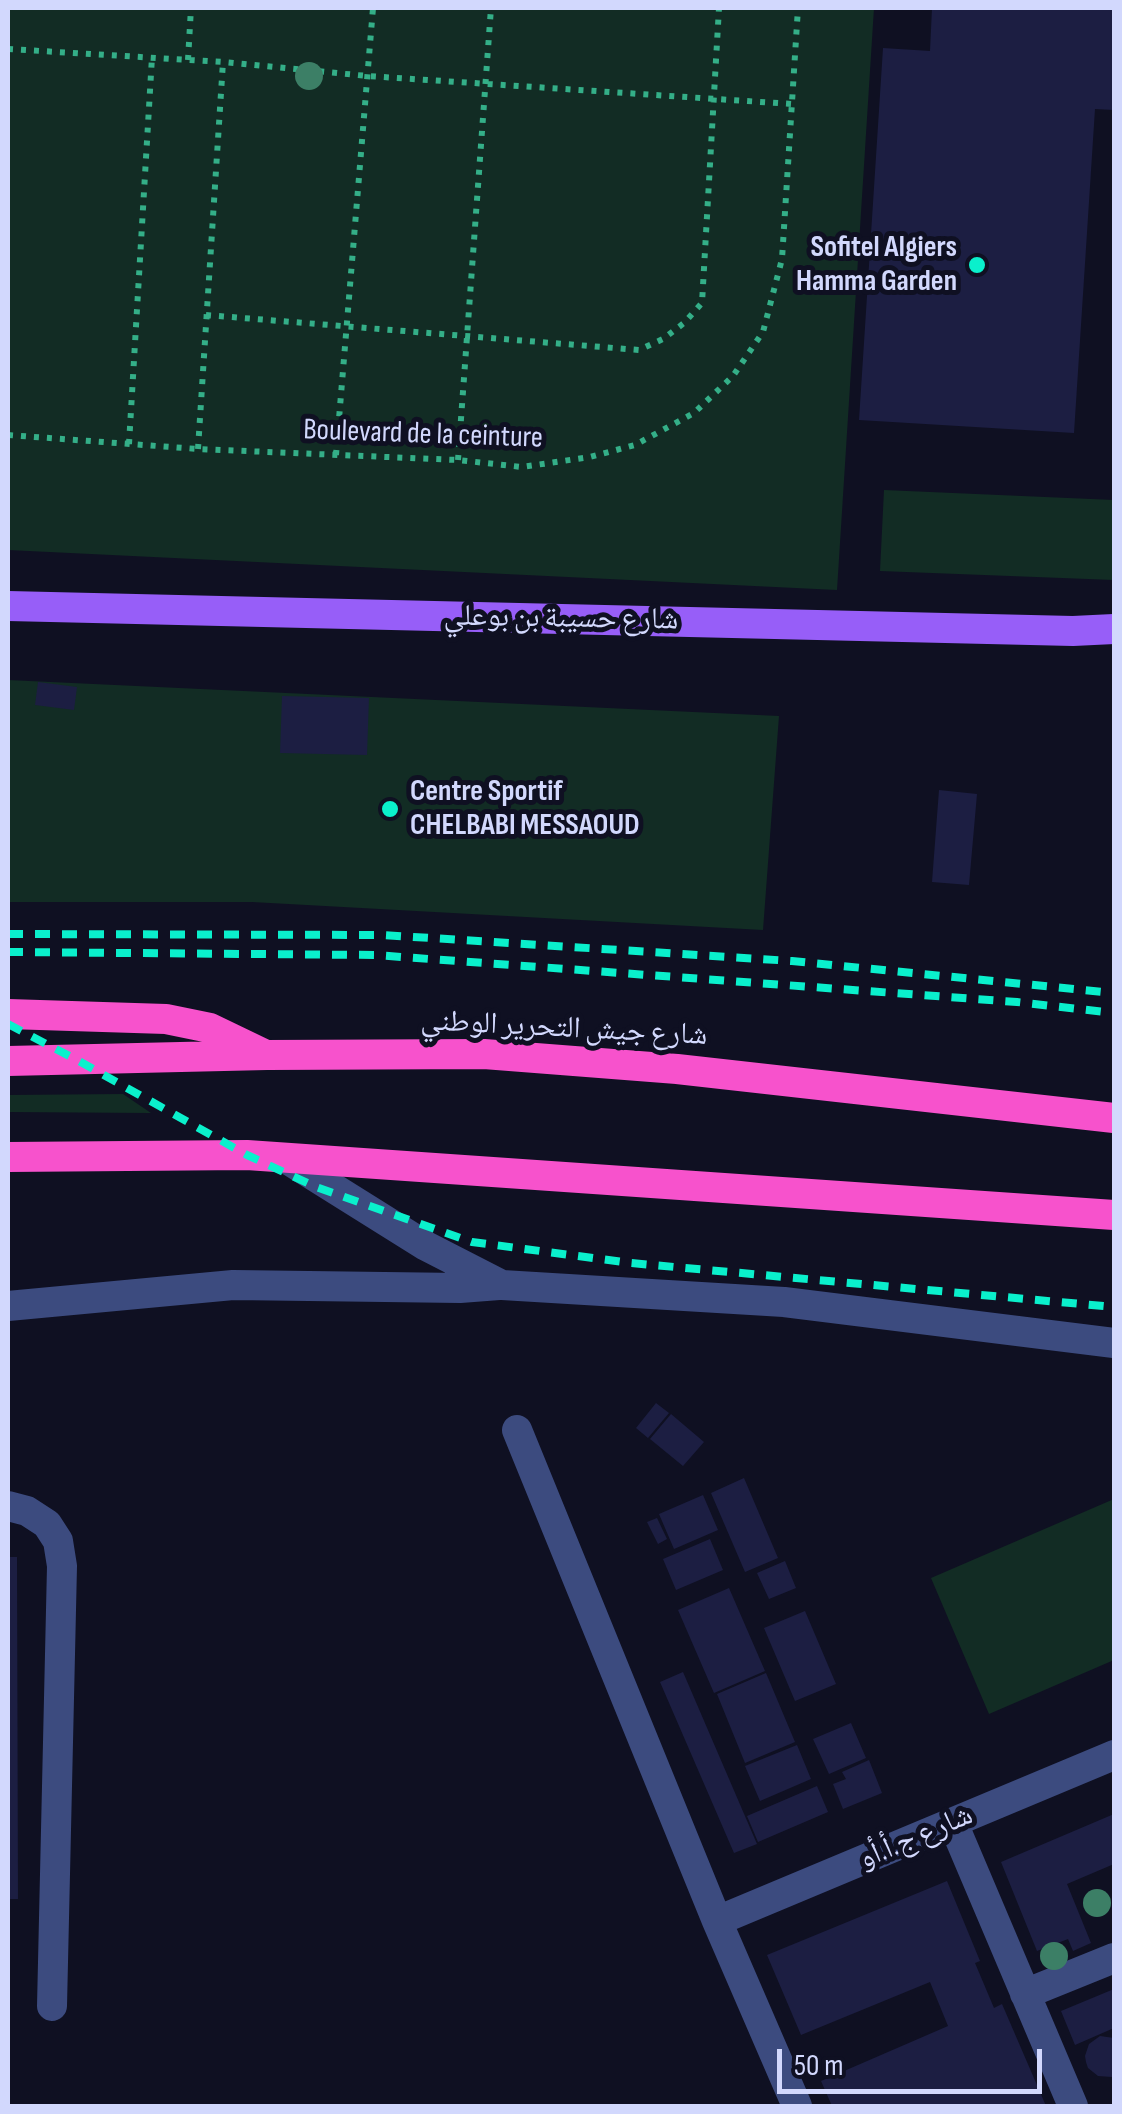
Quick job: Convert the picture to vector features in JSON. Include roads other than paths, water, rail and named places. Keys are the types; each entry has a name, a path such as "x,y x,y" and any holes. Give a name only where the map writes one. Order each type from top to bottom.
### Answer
{"highway":[{"path":"8,1014 178,1021 210,1028 267,1055"},
{"name":"شارع جيش التحرير الوطني","path":"8,1061 484,1054 697,1071 1114,1118"},
{"path":"8,1157 247,1155 1114,1215"}],"main road":[{"name":"شارع حسيبة بن بوعلي","path":"8,606 1114,629"}],"street":[{"path":"286,1158 426,1246 502,1285"},
{"path":"8,1306 232,1285 502,1285 784,1302 1114,1342"},
{"path":"518,1430 717,1921 797,2106"},
{"path":"8,1506 27,1510 47,1524 58,1542 62,1566 52,2006"},
{"name":"شارع ج.أ.أو","path":"717,1921 1114,1755"},
{"path":"953,1823 1073,2106"},
{"path":"1026,1994 1114,1958"}],"railway":[{"path":"8,934 383,935 792,961 1114,993"},
{"path":"8,952 375,955 1017,1002 1114,1013"},
{"path":"8,1024 247,1155 316,1187 472,1242 631,1263 1114,1307"}],"place":[{"name":"Sofitel Algiers Hamma Garden","path":"977,265"},
{"name":"Centre Sportif CHELBABI MESSAOUD","path":"390,809"}]}
